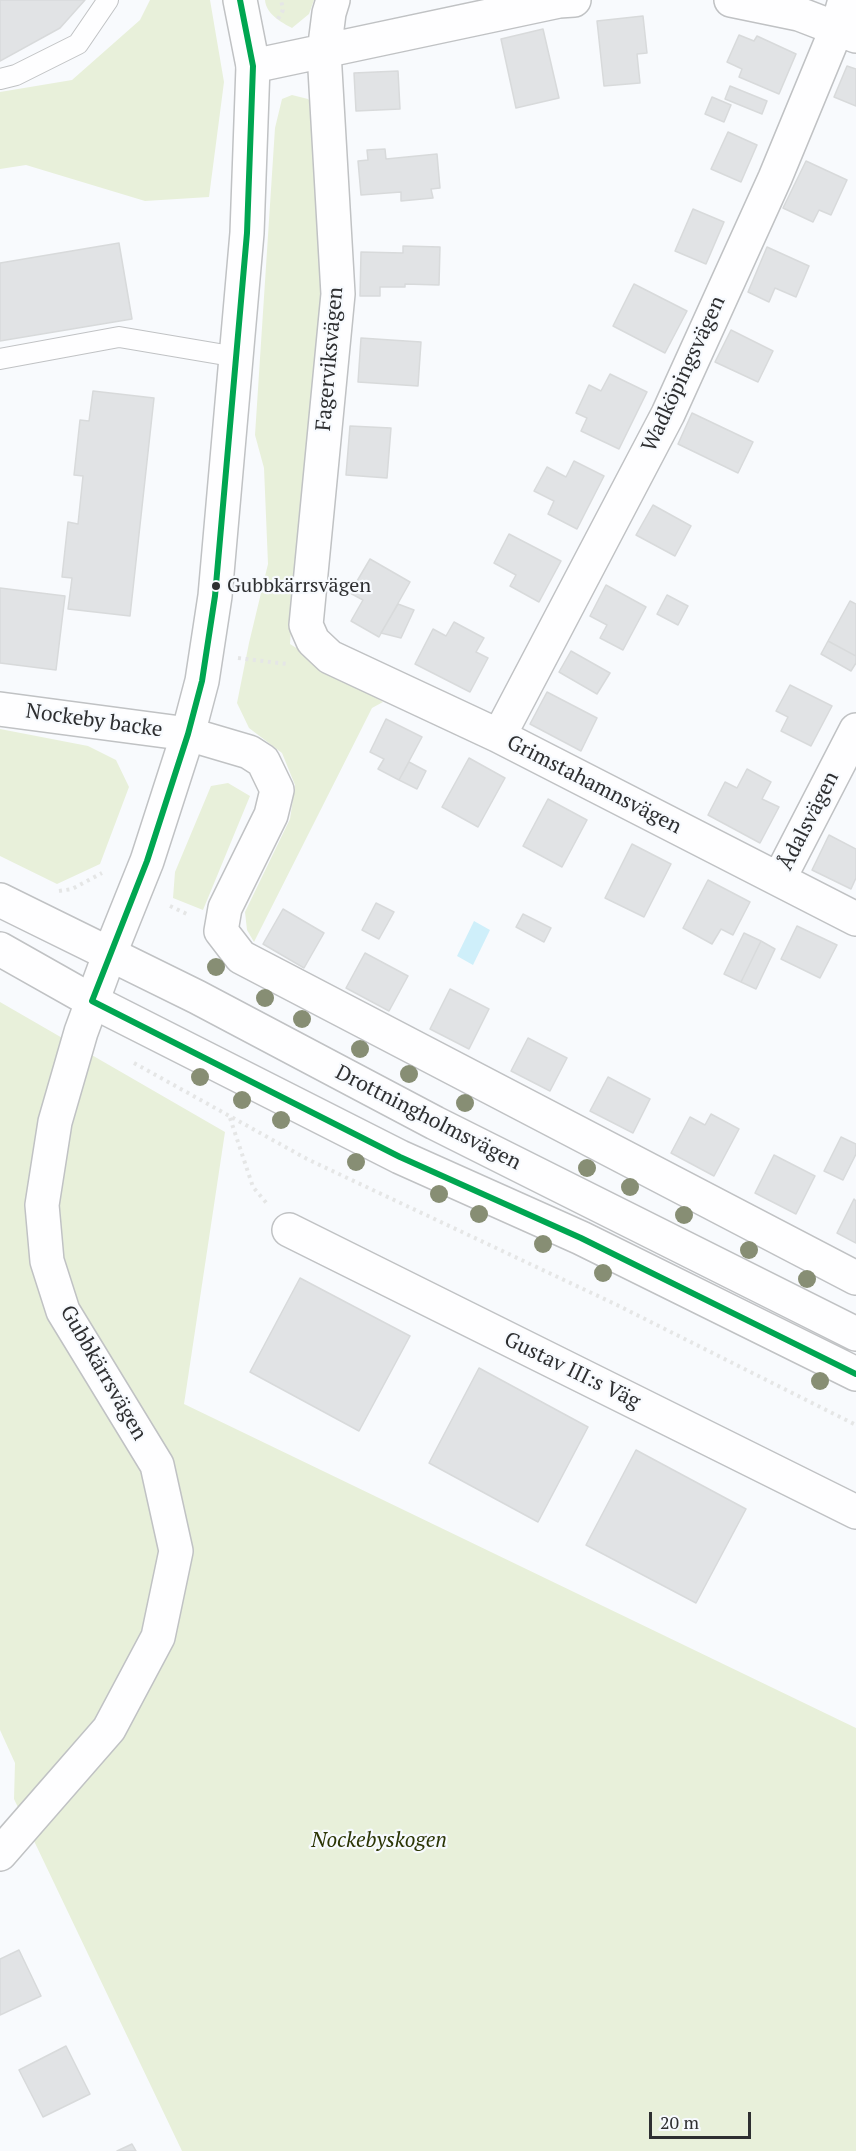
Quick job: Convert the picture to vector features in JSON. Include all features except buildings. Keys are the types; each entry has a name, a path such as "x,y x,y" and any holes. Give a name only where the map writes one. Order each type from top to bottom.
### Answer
{"street":[{"name":"Gubbkärrsvägen","path":"0,1854 109,1729 158,1637 176,1551 157,1465 63,1311 47,1261 42,1205 55,1122 81,1032 147,861 188,734 206,654 215,597 247,233 254,66 240,0"},
{"name":"Fagerviksvägen","path":"330,657 314,641 306,625 338,294 324,52 333,0"},
{"path":"254,66 559,1 574,0"},
{"path":"731,0 846,21"},
{"name":"Wadköpingsvägen","path":"498,736 668,414 846,21"},
{"name":"Grimstahamnsvägen","path":"330,657 498,736 856,918"},
{"name":"Nockeby backe","path":"0,709 188,734"},
{"name":"Ådalsvägen","path":"779,879 856,730"},
{"path":"188,734 249,752 263,761 277,790 271,815 225,908 221,931 241,957 856,1278"},
{"name":"Drottningholmsvägen","path":"0,900 207,1002 435,1123 856,1334"},
{"name":"Drottningholmsvägen","path":"0,949 92,1001 400,1157 581,1238 856,1374"},
{"name":"Gustav III:s Väg","path":"289,1230 856,1512"}],"lane":[{"path":"0,79 16,75 78,44 108,0"},
{"path":"0,359 119,337 237,357"}],"path":[{"path":"206,654 309,667 330,657"},
{"path":"52,892 72,889 102,873"},
{"path":"139,1066 307,1159 604,1299 856,1425"},
{"path":"230,1117 253,1187 289,1230"}],"green space":[{"path":"150,0 210,0 224,82 209,197 145,201 26,165 0,169 0,92 72,80 140,20"},
{"path":"265,0 314,0 309,14 292,28 271,13"},
{"path":"292,95 308,99 315,106 325,289 298,529 290,644 383,702 372,708 254,942 247,930 245,912 290,819 295,785 282,753 249,728 237,703 268,564 264,468 255,435 275,128 282,99"},
{"path":"0,729 88,746 116,760 129,787 100,864 57,884 0,856"},
{"path":"228,783 250,796 203,910 173,898 175,872 211,786"},
{"name":"Nockebyskogen","path":"0,1002 225,1132 184,1404 856,1728 856,2151 182,2151 14,1799 15,1763 0,1730"}],"water":[{"path":"474,921 490,930 473,965 457,956"}],"transit line":[{"path":"240,0 253,66 247,233 215,596 202,681 188,734 147,861 92,1001 400,1157 581,1238 856,1374"}],"place":[{"name":"Gubbkärrsvägen","path":"216,586"}]}
